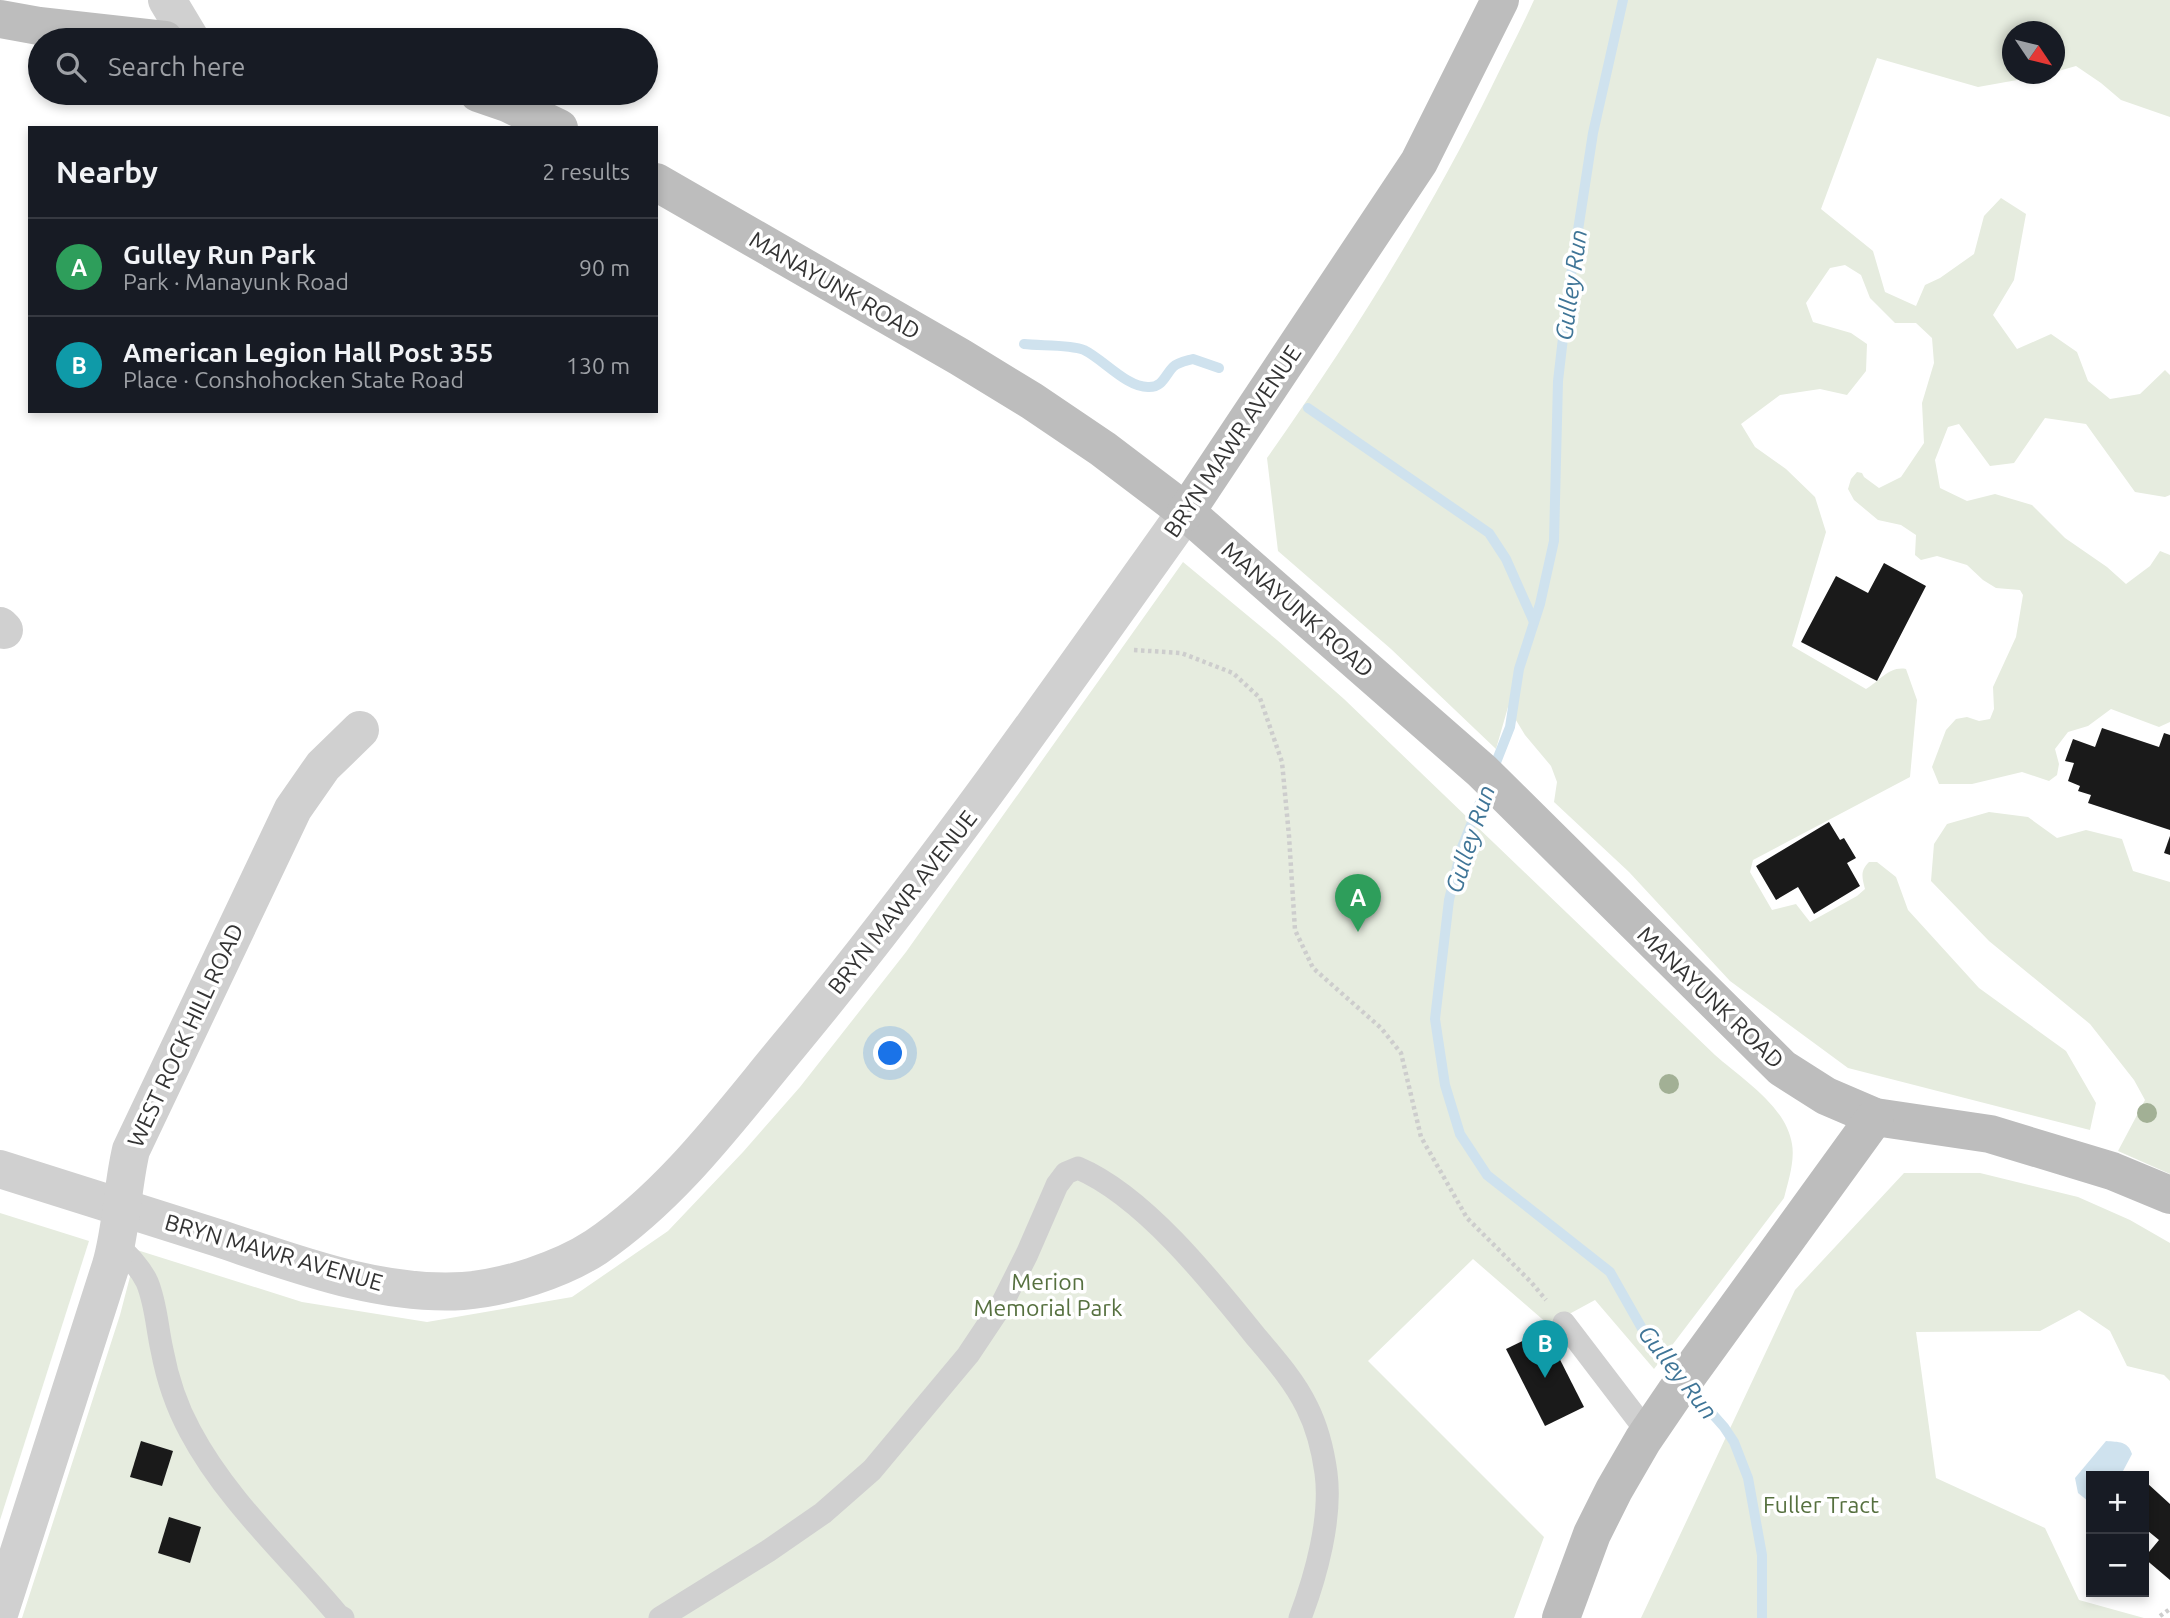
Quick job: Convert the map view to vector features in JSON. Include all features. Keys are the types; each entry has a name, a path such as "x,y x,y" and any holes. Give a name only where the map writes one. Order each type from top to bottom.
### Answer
{"street":[{"path":"167,0 184,28"},
{"name":"BRYN MAWR AVENUE","path":"0,1170 298,1264 362,1281 427,1292 467,1290 513,1282 557,1267 593,1249 659,1196 692,1163 818,1010 1002,772 1186,512 1419,162 1500,0"},
{"path":"0,19 57,28"},
{"path":"511,105 555,126"},
{"name":"MANAYUNK ROAD","path":"658,183 1011,388 1103,449 1186,512 1489,778 1782,1068 1826,1096 1875,1117 1990,1134 2112,1171 2170,1195"},
{"name":"WEST ROCK HILL ROAD","path":"0,1611 117,1245 124,1179 131,1150 292,809 323,766 360,730"},
{"path":"1561,1618 1592,1534 1648,1433 1875,1117"}],"lane":[{"path":"660,1618 768,1551 822,1513 872,1470 968,1355 1002,1304 1057,1185 1066,1173 1078,1167 1097,1176 1131,1202 1174,1242 1247,1325 1307,1406 1320,1440 1327,1475 1326,1515 1321,1552 1300,1618"},
{"path":"117,1245 137,1266 147,1283 162,1354 190,1431 218,1476 340,1617"},
{"path":"1564,1323 1648,1433"}],"path":[{"path":"1090,647 1181,653 1233,673 1261,698 1283,762 1295,930 1313,968 1381,1028 1401,1053 1421,1136 1467,1218 1531,1282 1564,1323"},
{"path":"2160,1616 2170,1609"}],"green space":[{"path":"1534,0 2170,0 2170,117 2121,100 2076,66 2065,69 2065,21 2002,21 2002,83 1978,87 1877,58 1821,209 1873,251 1885,292 1916,306 1925,285 1940,278 1974,254 1984,216 2001,198 2026,214 2014,280 1993,315 2017,349 2051,334 2077,352 2088,381 2110,399 2140,394 2165,370 2170,375 2170,495 2165,497 2135,492 2086,424 2045,418 2014,463 1990,466 1959,424 1948,427 1935,460 1940,488 1967,501 1995,494 2032,505 2065,538 2107,567 2126,584 2150,566 2160,551 2170,555 2170,722 2159,727 2111,709 2088,726 2068,732 2055,749 2059,764 2057,775 2049,781 2022,772 1972,784 1939,784 1932,767 1946,730 1956,719 1990,719 1994,709 1993,687 2016,637 2023,595 2020,590 1996,588 1967,565 1937,556 1921,560 1915,555 1916,535 1901,525 1878,520 1854,500 1848,489 1857,472 1862,473 1879,488 1901,477 1924,443 1922,403 1934,363 1932,338 1916,323 1895,323 1870,298 1861,275 1845,265 1830,268 1806,303 1813,322 1851,333 1867,344 1866,371 1847,395 1820,389 1780,395 1741,424 1755,447 1786,469 1815,497 1826,532 1792,646 1866,689 1890,672 1906,669 1917,700 1910,777 1753,860 1750,872 1772,910 1796,904 1810,922 1865,889 1864,868 1869,862 1877,862 1896,877 1908,910 1979,988 2066,1051 2096,1103 2090,1130 1848,1068 1730,981 1629,872 1554,802 1557,782 1551,766 1525,735 1508,707 1496,749 1391,649 1278,551 1267,458 1329,368 1415,229"},
{"name":"Merion Memorial Park","path":"1183,562 1344,699 1715,1055 1761,1094 1781,1117 1788,1130 1793,1157 1784,1198 1654,1369 1595,1300 1549,1325 1473,1259 1368,1361 1544,1537 1514,1618 22,1618 120,1315 137,1250 302,1302 427,1322 572,1297 668,1231 800,1087 906,952"},
{"path":"1989,812 2028,817 2057,838 2086,830 2122,839 2133,871 2170,882 2170,1174 2118,1151 2145,1100 2134,1080 2090,1024 1989,941 1931,881 1934,844 1947,824"},
{"name":"Fuller Tract","path":"1904,1173 1980,1173 2078,1197 2130,1220 2170,1243 2170,1381 2164,1375 2127,1366 2110,1331 2079,1310 2040,1331 1916,1332 1936,1478 2045,1528 2079,1600 2144,1618 1641,1618 1795,1290"},
{"path":"0,1213 89,1241 0,1520"}],"water":[{"path":"2106,1441 2122,1443 2132,1454 2123,1471 2086,1471 2086,1499 2078,1493 2075,1478"}],"building":[{"path":"1884,563 1926,586 1877,681 1801,642 1836,576 1868,593"},
{"path":"2102,728 2159,747 2164,733 2170,735 2170,830 2088,803 2091,795 2078,791 2080,786 2068,781 2074,763 2065,761 2073,739 2095,747"},
{"path":"1829,822 1840,840 1844,838 1856,858 1847,863 1860,886 1814,914 1798,887 1776,900 1756,866"},
{"path":"2170,836 2170,855 2164,853"},
{"path":"1545,1330 1584,1407 1545,1426 1506,1349"},
{"path":"141,1441 173,1451 162,1486 130,1477"},
{"path":"2149,1485 2170,1504 2170,1580 2149,1562 2149,1552 2159,1540 2149,1532"},
{"path":"169,1517 201,1527 190,1563 158,1553"}],"waterway":[{"name":"Gulley Run","path":"1493,770 1510,727 1519,669 1540,604 1554,541 1558,381 1568,295 1593,133 1623,0"},
{"path":"1024,344 1084,350 1132,383 1149,387 1158,385 1175,365 1193,359 1219,368"},
{"path":"1308,408 1489,533 1506,559 1534,622"},
{"name":"Gulley Run","path":"1487,785 1462,847 1449,900 1435,1019 1445,1085 1460,1134 1487,1175 1610,1272 1652,1346 1724,1427 1734,1442 1748,1478 1762,1555 1762,1618"}],"place":[{"name":"Gulley Run Park","path":"1358,932"},
{"name":"American Legion Hall Post 355","path":"1545,1378"}]}
